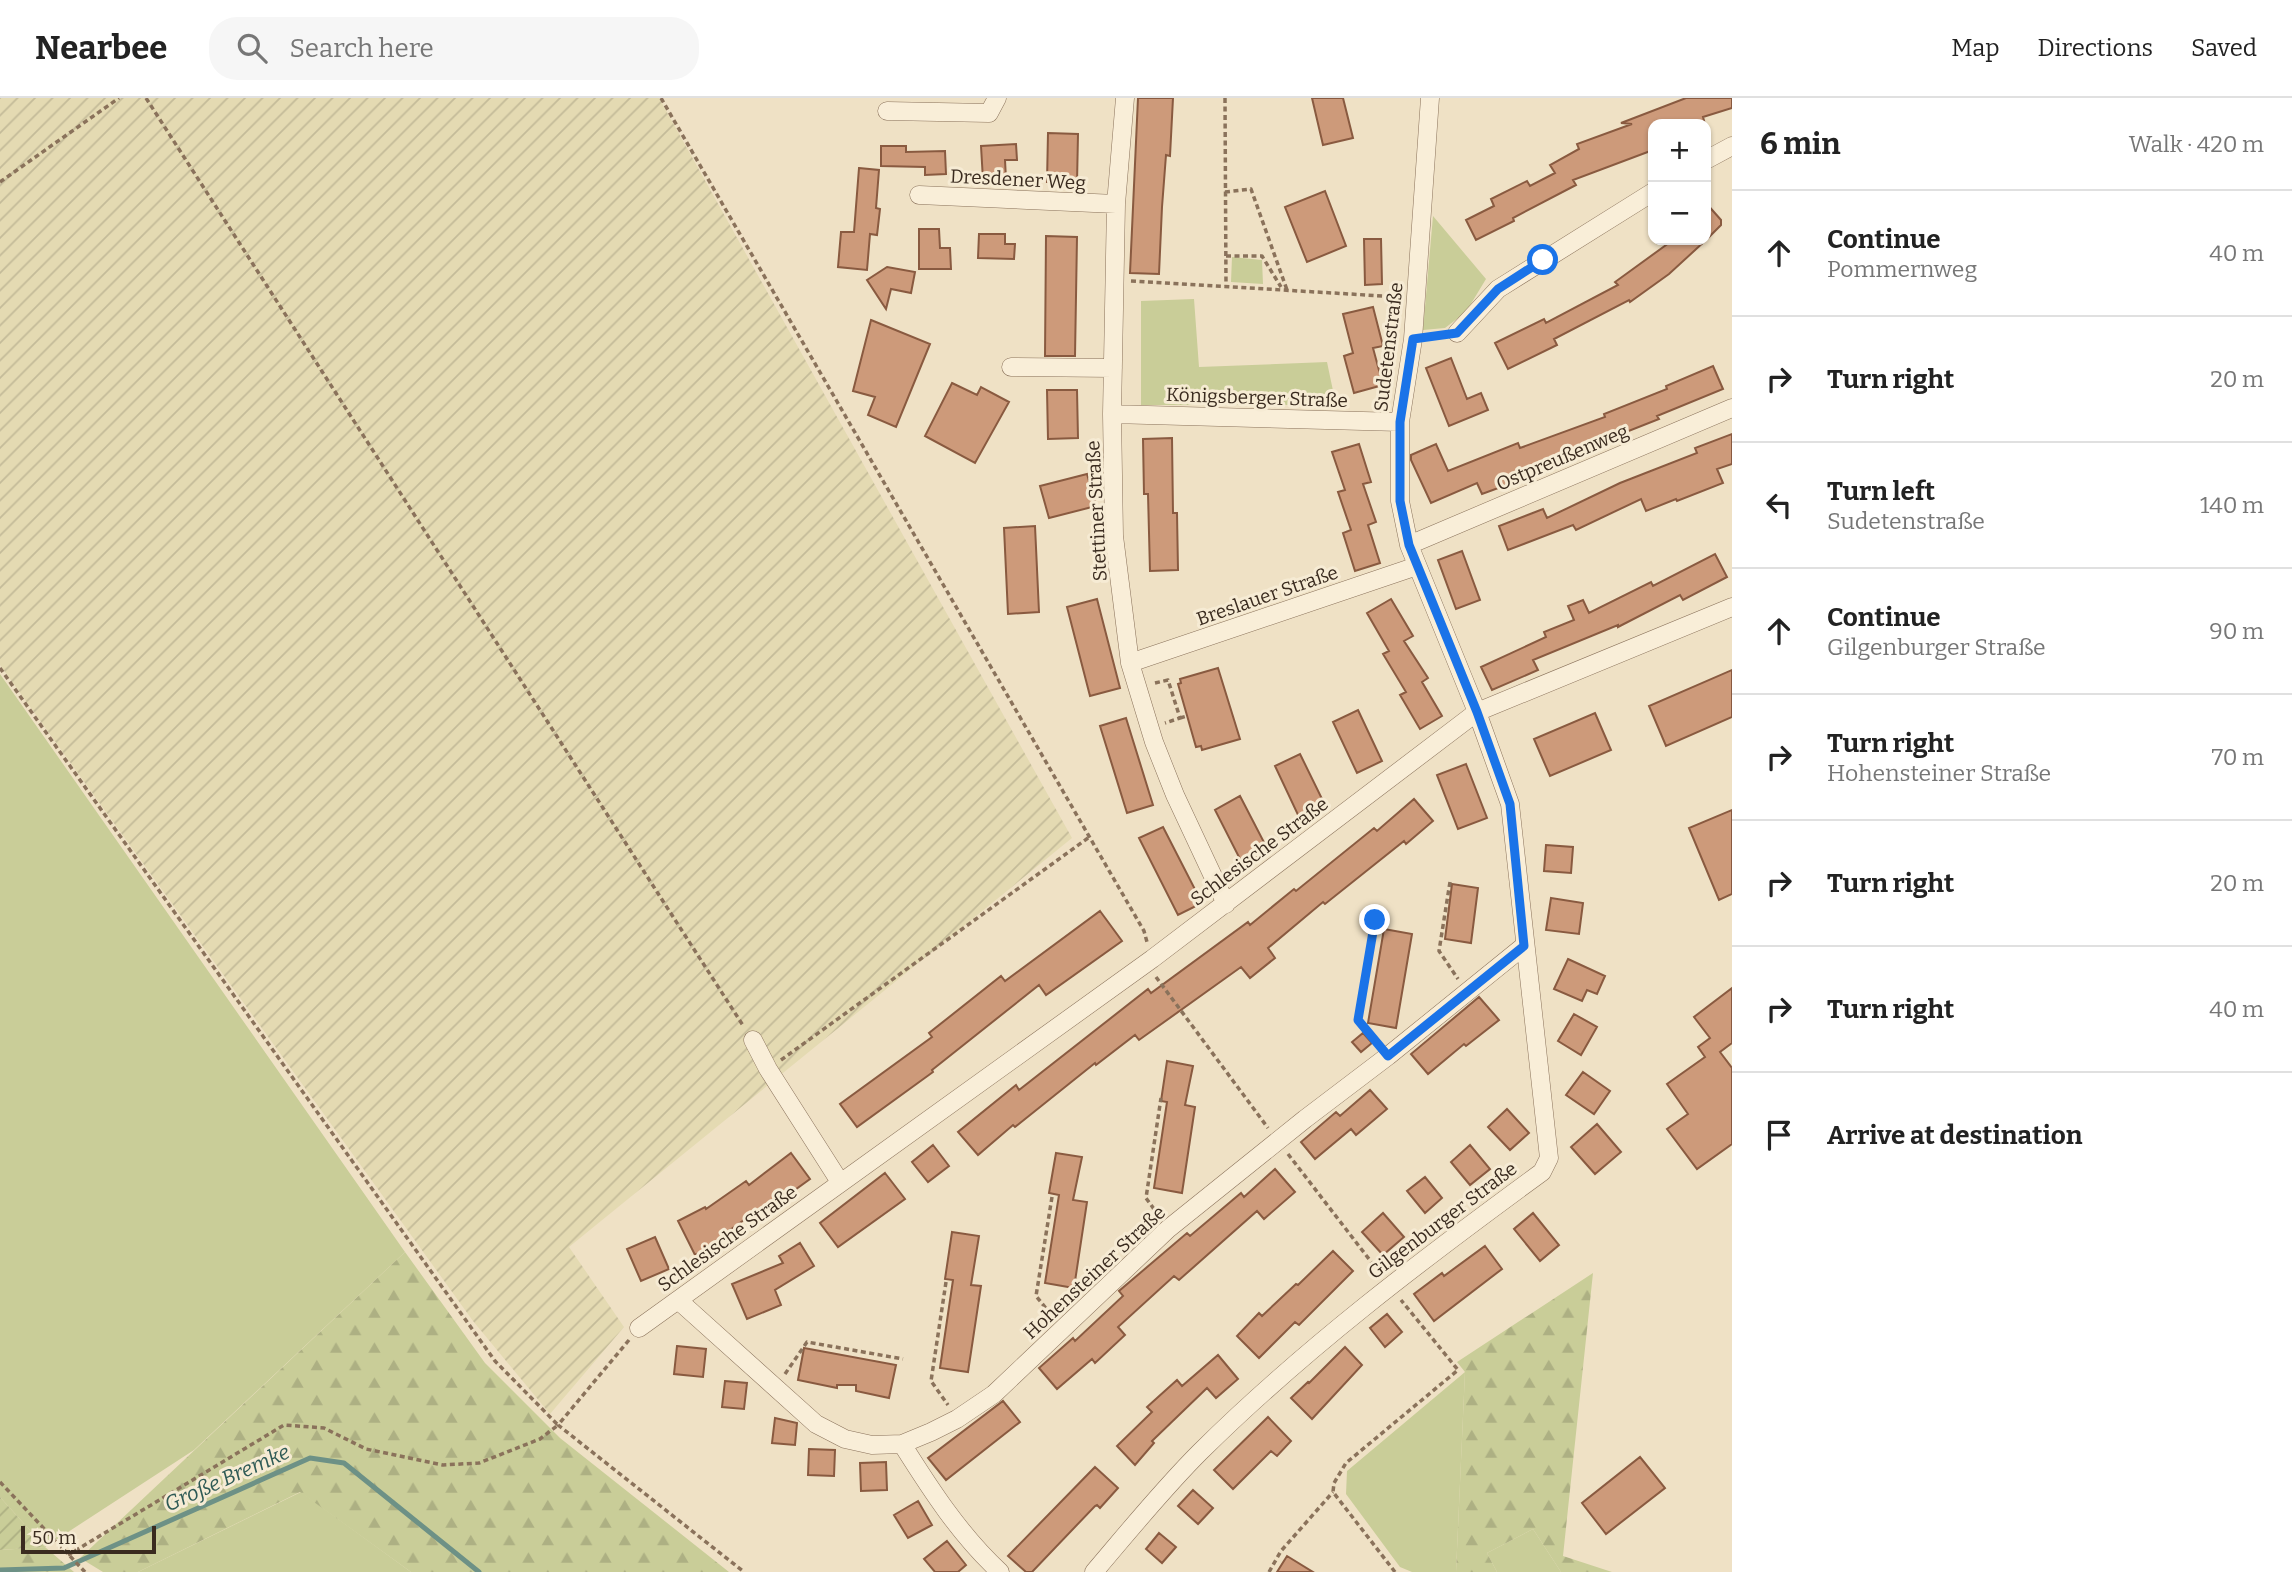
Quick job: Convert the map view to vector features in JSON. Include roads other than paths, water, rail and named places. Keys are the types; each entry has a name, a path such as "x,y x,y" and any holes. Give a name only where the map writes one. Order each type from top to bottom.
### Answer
{"street":[{"path":"887,111 989,113 997,98"},
{"name":"Stettiner Straße","path":"1125,98 1116,204 1112,414 1114,536 1130,663 1154,742 1175,796 1226,904"},
{"name":"Sudetenstraße","path":"1430,98 1413,339 1400,422 1400,501 1409,545 1477,712"},
{"path":"1711,157 1732,146"},
{"name":"Dresdener Weg","path":"919,195 1116,204"},
{"path":"1457,333 1498,289 1648,195"},
{"path":"1011,367 1113,369"},
{"name":"Ostpreußenweg","path":"1409,545 1732,408"},
{"name":"Königsberger Straße","path":"1112,414 1400,422"},
{"name":"Breslauer Straße","path":"1130,663 1417,566"},
{"name":"Schlesische Straße","path":"639,1328 1152,959 1477,712 1732,607"},
{"name":"Gilgenburger Straße","path":"1094,1572 1160,1494 1201,1451 1313,1348 1390,1286 1542,1172 1549,1158 1510,804 1477,712"},
{"name":"Hohensteiner Straße","path":"678,1300 816,1424 845,1440 872,1445 902,1444 957,1419 994,1394 1168,1229 1524,946"},
{"path":"752,1041 840,1182"},
{"path":"902,1444 937,1500 977,1550 1000,1572"}],"waterway":[{"name":"Große Bremke","path":"0,1570 64,1568 310,1458 344,1463 479,1572"}]}
